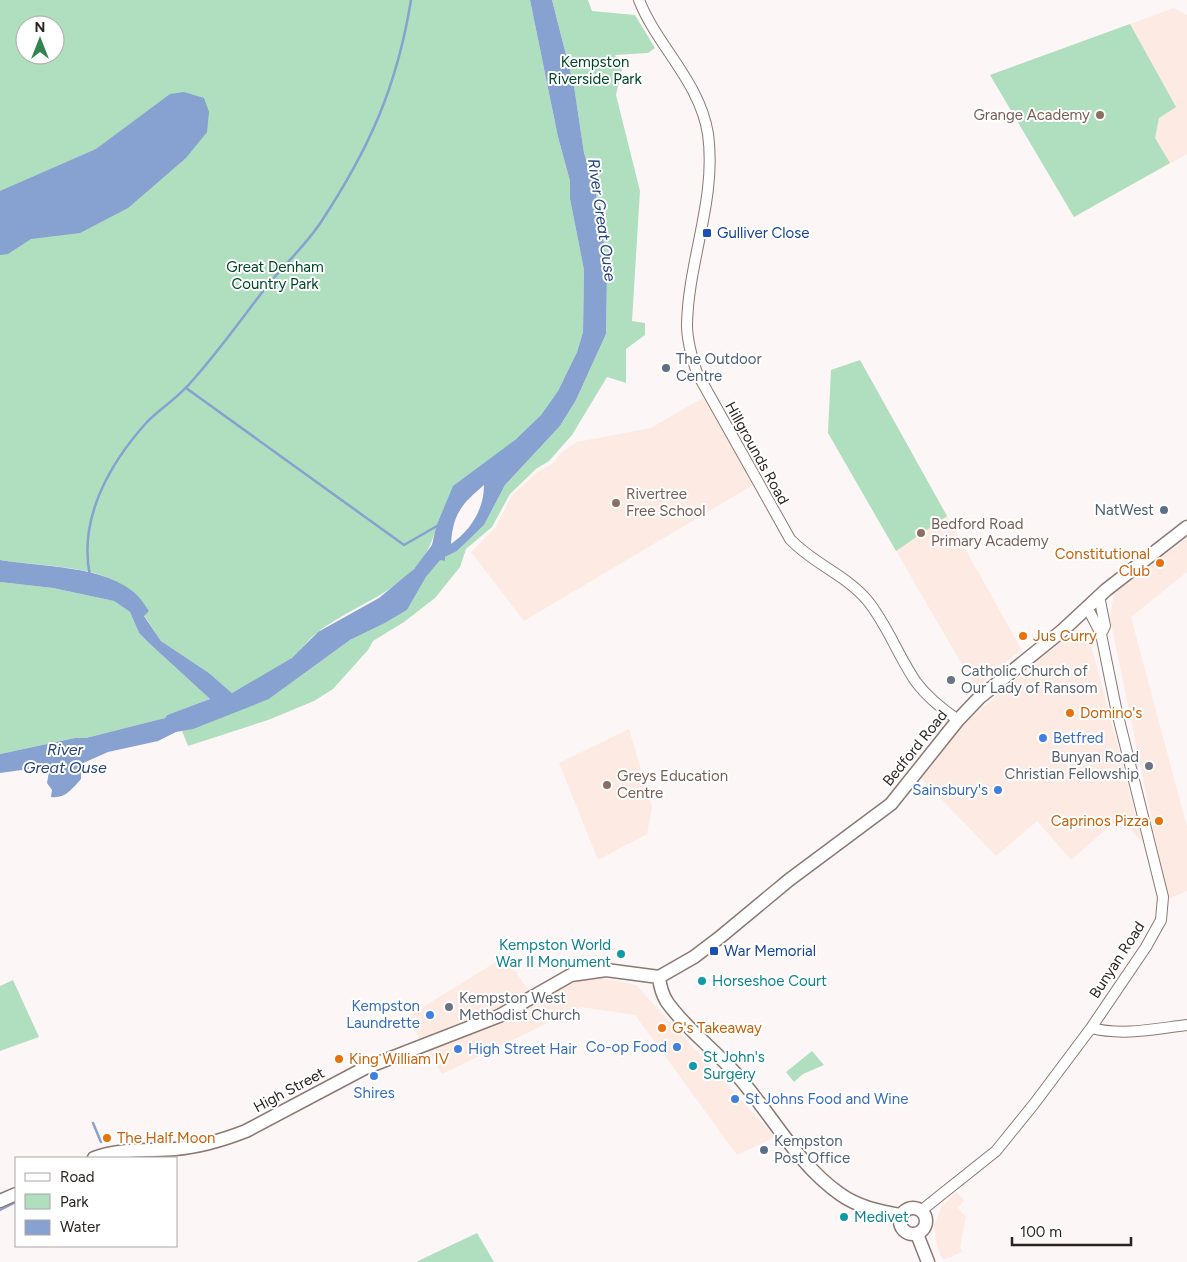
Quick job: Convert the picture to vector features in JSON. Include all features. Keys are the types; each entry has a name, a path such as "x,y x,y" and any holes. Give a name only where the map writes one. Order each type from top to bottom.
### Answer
{"main road":[{"name":"Bedford Road","path":"659,977 694,957 720,938 790,880 891,804 958,720 985,693 1063,630 1099,596 1187,527"},
{"name":"High Street","path":"97,1157 176,1149 228,1138 246,1131 364,1068 499,1016 571,976 606,970 659,977"},
{"path":"659,977 661,991 673,1009 737,1075 814,1173 851,1201 870,1209 900,1215 911,1207 922,1210 926,1223 917,1234"},
{"path":"900,1215 900,1223 904,1230 917,1234"},
{"path":"917,1234 928,1262"}],"street":[{"name":"Hillgrounds Road","path":"639,0 691,88 708,132 709,180 687,325 691,356 697,373 790,539 811,559 858,590 876,613 916,681 927,695 958,720"},
{"name":"Bunyan Road","path":"1099,596 1105,626 1101,634"},
{"name":"Bunyan Road","path":"922,1210 996,1151 1091,1028 1146,947 1161,920 1163,897 1116,708 1101,634 1087,607"},
{"path":"1091,1028 1108,1032 1127,1033 1187,1025"}],"shaded area":[{"name":"Grange Academy","path":"1174,8 1187,15 1187,154 1074,217 990,75"},
{"name":"Bedford Road Primary Academy","path":"860,360 1021,649 976,689 828,433 831,370"},
{"name":"Rivertree Free School","path":"704,397 753,485 524,621 471,552 495,528 512,495 539,471 552,464 562,452 577,442 651,428"},
{"path":"1187,538 1187,572 1131,617 1187,827 1187,891 1168,899 1110,618 1114,592"},
{"path":"1076,629 1089,637 1143,843 1120,817 1071,860 1037,821 996,856 920,777 961,726"},
{"name":"Greys Education Centre","path":"629,729 652,807 647,834 598,860 559,763"},
{"path":"504,957 537,1001 586,975 636,985 775,1137 737,1155 635,1015 581,1007 442,1074 419,1038 410,1015"},
{"path":"956,1192 964,1200 958,1208 966,1217 960,1246 962,1252 943,1260 937,1246 934,1226 941,1208"}],"green space":[{"name":"Great Denham Country Park","path":"0,0 530,0 558,137 570,181 570,199 584,270 583,332 577,352 558,391 541,415 515,440 436,527 429,547 418,564 404,578 388,590 318,632 291,659 232,693 209,673 161,641 144,615 149,611 121,584 94,573 62,567 0,560"},
{"name":"Kempston Riverside Park","path":"552,0 588,0 592,11 635,15 655,48 648,53 615,55 622,69 616,95 640,191 632,321 645,323 645,335 626,349 626,383 607,377 572,435 549,461 536,469 510,494 492,527 466,549 460,567 435,598 404,622 373,641 368,650 333,689 314,701 268,720 188,746 182,731 269,699 350,640 407,610 426,577 440,559 444,561 445,557 457,551 484,525 505,485 560,426 576,400 606,334 607,274 602,225 594,184 584,153 574,86"},
{"name":"Grange Academy","path":"1130,24 1176,107 1159,118 1155,138 1170,163 1074,217 990,75"},
{"path":"860,360 947,516 896,551 828,433 831,370"},
{"path":"0,582 53,588 114,601 130,612 139,633 210,699 167,715 165,718 86,738 75,738 0,754"},
{"path":"13,980 39,1037 0,1051 0,986"},
{"path":"812,1051 824,1065 803,1074 794,1082 786,1072"},
{"path":"477,1233 494,1262 416,1262"}],"water":[{"name":"River Great Ouse","path":"530,0 552,0 574,86 584,153 594,184 602,225 607,274 606,334 576,400 560,426 505,485 484,525 457,551 445,557 445,561 440,560 426,577 407,610 350,640 269,699 193,729 176,732 158,741 108,752 81,764 81,779 64,795 51,797 52,790 47,783 50,766 0,773 0,754 75,738 86,738 165,718 167,715 210,699 139,633 130,612 114,601 53,588 0,582 0,560 72,569 108,578 124,585 137,595 149,611 144,616 161,641 209,673 232,693 292,658 318,632 379,598 414,569 432,545 436,527 453,486 515,440 541,415 558,391 577,352 583,332 584,270 570,199 570,181 558,137","holes":["484,485 479,511 470,526 451,544 454,524 460,510"]},
{"path":"184,92 204,98 209,112 207,132 186,158 128,208 80,233 31,239 8,254 0,255 0,191 96,149 170,94"}],"waterway":[{"path":"90,576 87,554 89,533 93,513 110,473 133,438 147,422 187,387 202,370 267,286 309,239 321,222 353,169 379,116 398,61 411,0"},
{"path":"186,388 404,545 437,526"},
{"path":"93,1123 101,1142"},
{"path":"0,1210 15,1202"}],"place":[{"name":"Grange Academy","path":"1100,115"},
{"name":"Gulliver Close","path":"707,233"},
{"name":"The Outdoor Centre","path":"666,368"},
{"name":"Rivertree Free School","path":"616,503"},
{"name":"NatWest","path":"1164,510"},
{"name":"Bedford Road Primary Academy","path":"921,533"},
{"name":"Constitutional Club","path":"1160,563"},
{"name":"Jus Curry","path":"1023,636"},
{"name":"Catholic Church of Our Lady of Ransom","path":"951,680"},
{"name":"Domino's","path":"1070,713"},
{"name":"Betfred","path":"1043,738"},
{"name":"Bunyan Road Christian Fellowship","path":"1149,766"},
{"name":"Greys Education Centre","path":"607,785"},
{"name":"Sainsbury's","path":"998,790"},
{"name":"Caprinos Pizza","path":"1159,821"},
{"name":"War Memorial","path":"714,951"},
{"name":"Kempston World War II Monument","path":"621,954"},
{"name":"Horseshoe Court","path":"702,981"},
{"name":"Kempston West Methodist Church","path":"449,1007"},
{"name":"Kempston Laundrette","path":"430,1015"},
{"name":"G's Takeaway","path":"662,1028"},
{"name":"Co-op Food","path":"677,1047"},
{"name":"High Street Hair","path":"458,1049"},
{"name":"King William IV","path":"339,1059"},
{"name":"St John's Surgery","path":"693,1066"},
{"name":"Shires","path":"374,1076"},
{"name":"St Johns Food and Wine","path":"735,1099"},
{"name":"The Half Moon","path":"107,1138"},
{"name":"Kempston Post Office","path":"764,1150"},
{"name":"Medivet","path":"844,1217"}]}
